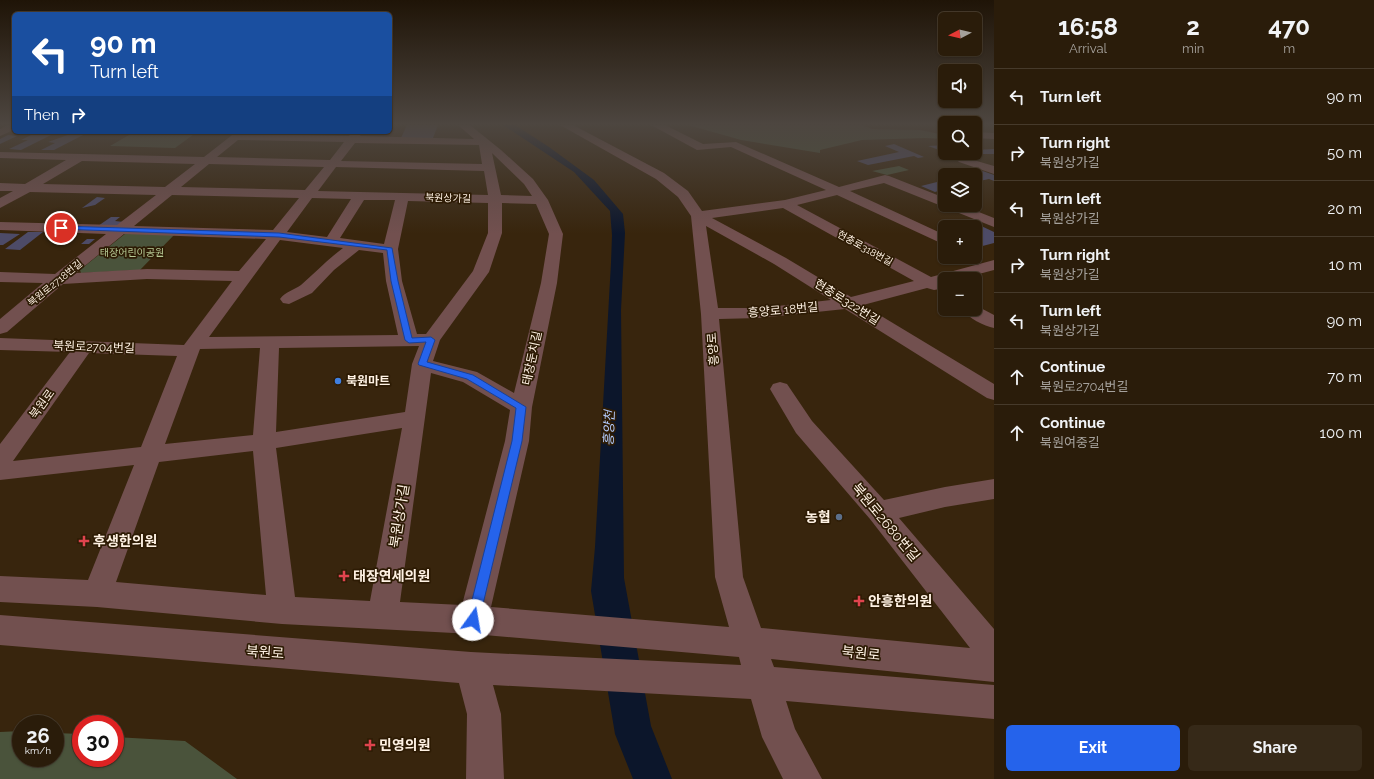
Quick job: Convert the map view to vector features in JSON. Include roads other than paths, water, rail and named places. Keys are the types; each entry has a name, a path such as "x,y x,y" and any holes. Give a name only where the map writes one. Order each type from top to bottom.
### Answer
{"street":[{"path":"0,204 73,161"},
{"name":"북원로2718번길","path":"0,328 204,161"},
{"path":"249,161 488,168"},
{"path":"97,594 148,455 192,347 244,276 279,235 336,161"},
{"name":"북원상가길","path":"383,615 415,418 422,364 420,340 481,272 495,233 495,200 487,161"},
{"name":"태장둔치길","path":"473,620 517,441 521,407 549,283 556,234 541,200 529,182 506,161"},
{"name":"흥양로","path":"633,161 660,176 683,194 698,216 710,314 729,577 739,642 751,683 803,779"},
{"path":"772,161 938,238"},
{"path":"967,161 994,170"},
{"path":"698,216 785,204 885,179 938,200"},
{"path":"0,187 310,194"},
{"name":"북원상가길","path":"310,194 495,200"},
{"path":"330,241 360,196"},
{"path":"192,347 270,342 420,340 394,281 390,249 402,197"},
{"path":"495,200 541,200"},
{"name":"현충로318번길","path":"785,204 938,288"},
{"path":"966,212 994,223"},
{"name":"현충로322번길","path":"698,216 780,261 994,393"},
{"path":"0,226 279,235 390,249"},
{"path":"289,298 306,289 328,267 356,244"},
{"name":"흥양로 18번길","path":"982,259 994,265"},
{"name":"흥양로 18번길","path":"710,314 759,313 850,303 994,265"},
{"path":"0,277 59,279 147,274 244,276"},
{"path":"982,316 994,323"},
{"path":"270,342 264,442 282,610"},
{"name":"북원로2704번길","path":"0,344 84,347 192,347"},
{"name":"북원로","path":"0,461 84,347"},
{"path":"422,364 470,377 521,407"},
{"name":"북원로2680번길","path":"780,389 804,426 879,512 994,653"},
{"path":"0,471 264,442 415,418"},
{"path":"879,512 994,489"},
{"path":"0,589 97,594 282,610 473,620"},
{"name":"북원로","path":"473,620 525,626 739,642 994,666"},
{"name":"북원로","path":"0,630 471,668 751,683"},
{"path":"471,668 484,714 485,779"},
{"path":"751,683 994,702"}],"water":[{"name":"흥양천","path":"558,161 569,161 594,180 623,214 625,233 621,310 624,578 651,726 672,779 633,779 615,734 591,591 595,547 612,235 610,211 574,172"}],"place":[{"name":"북원마트","path":"338,381"},
{"name":"농협","path":"839,517"},
{"name":"후생한의원","path":"84,541"},
{"name":"태장연세의원","path":"344,576"},
{"name":"안흥한의원","path":"859,601"},
{"name":"민영의원","path":"370,745"}],"park label":[{"name":"태장어린이공원","path":"132,252"}]}
